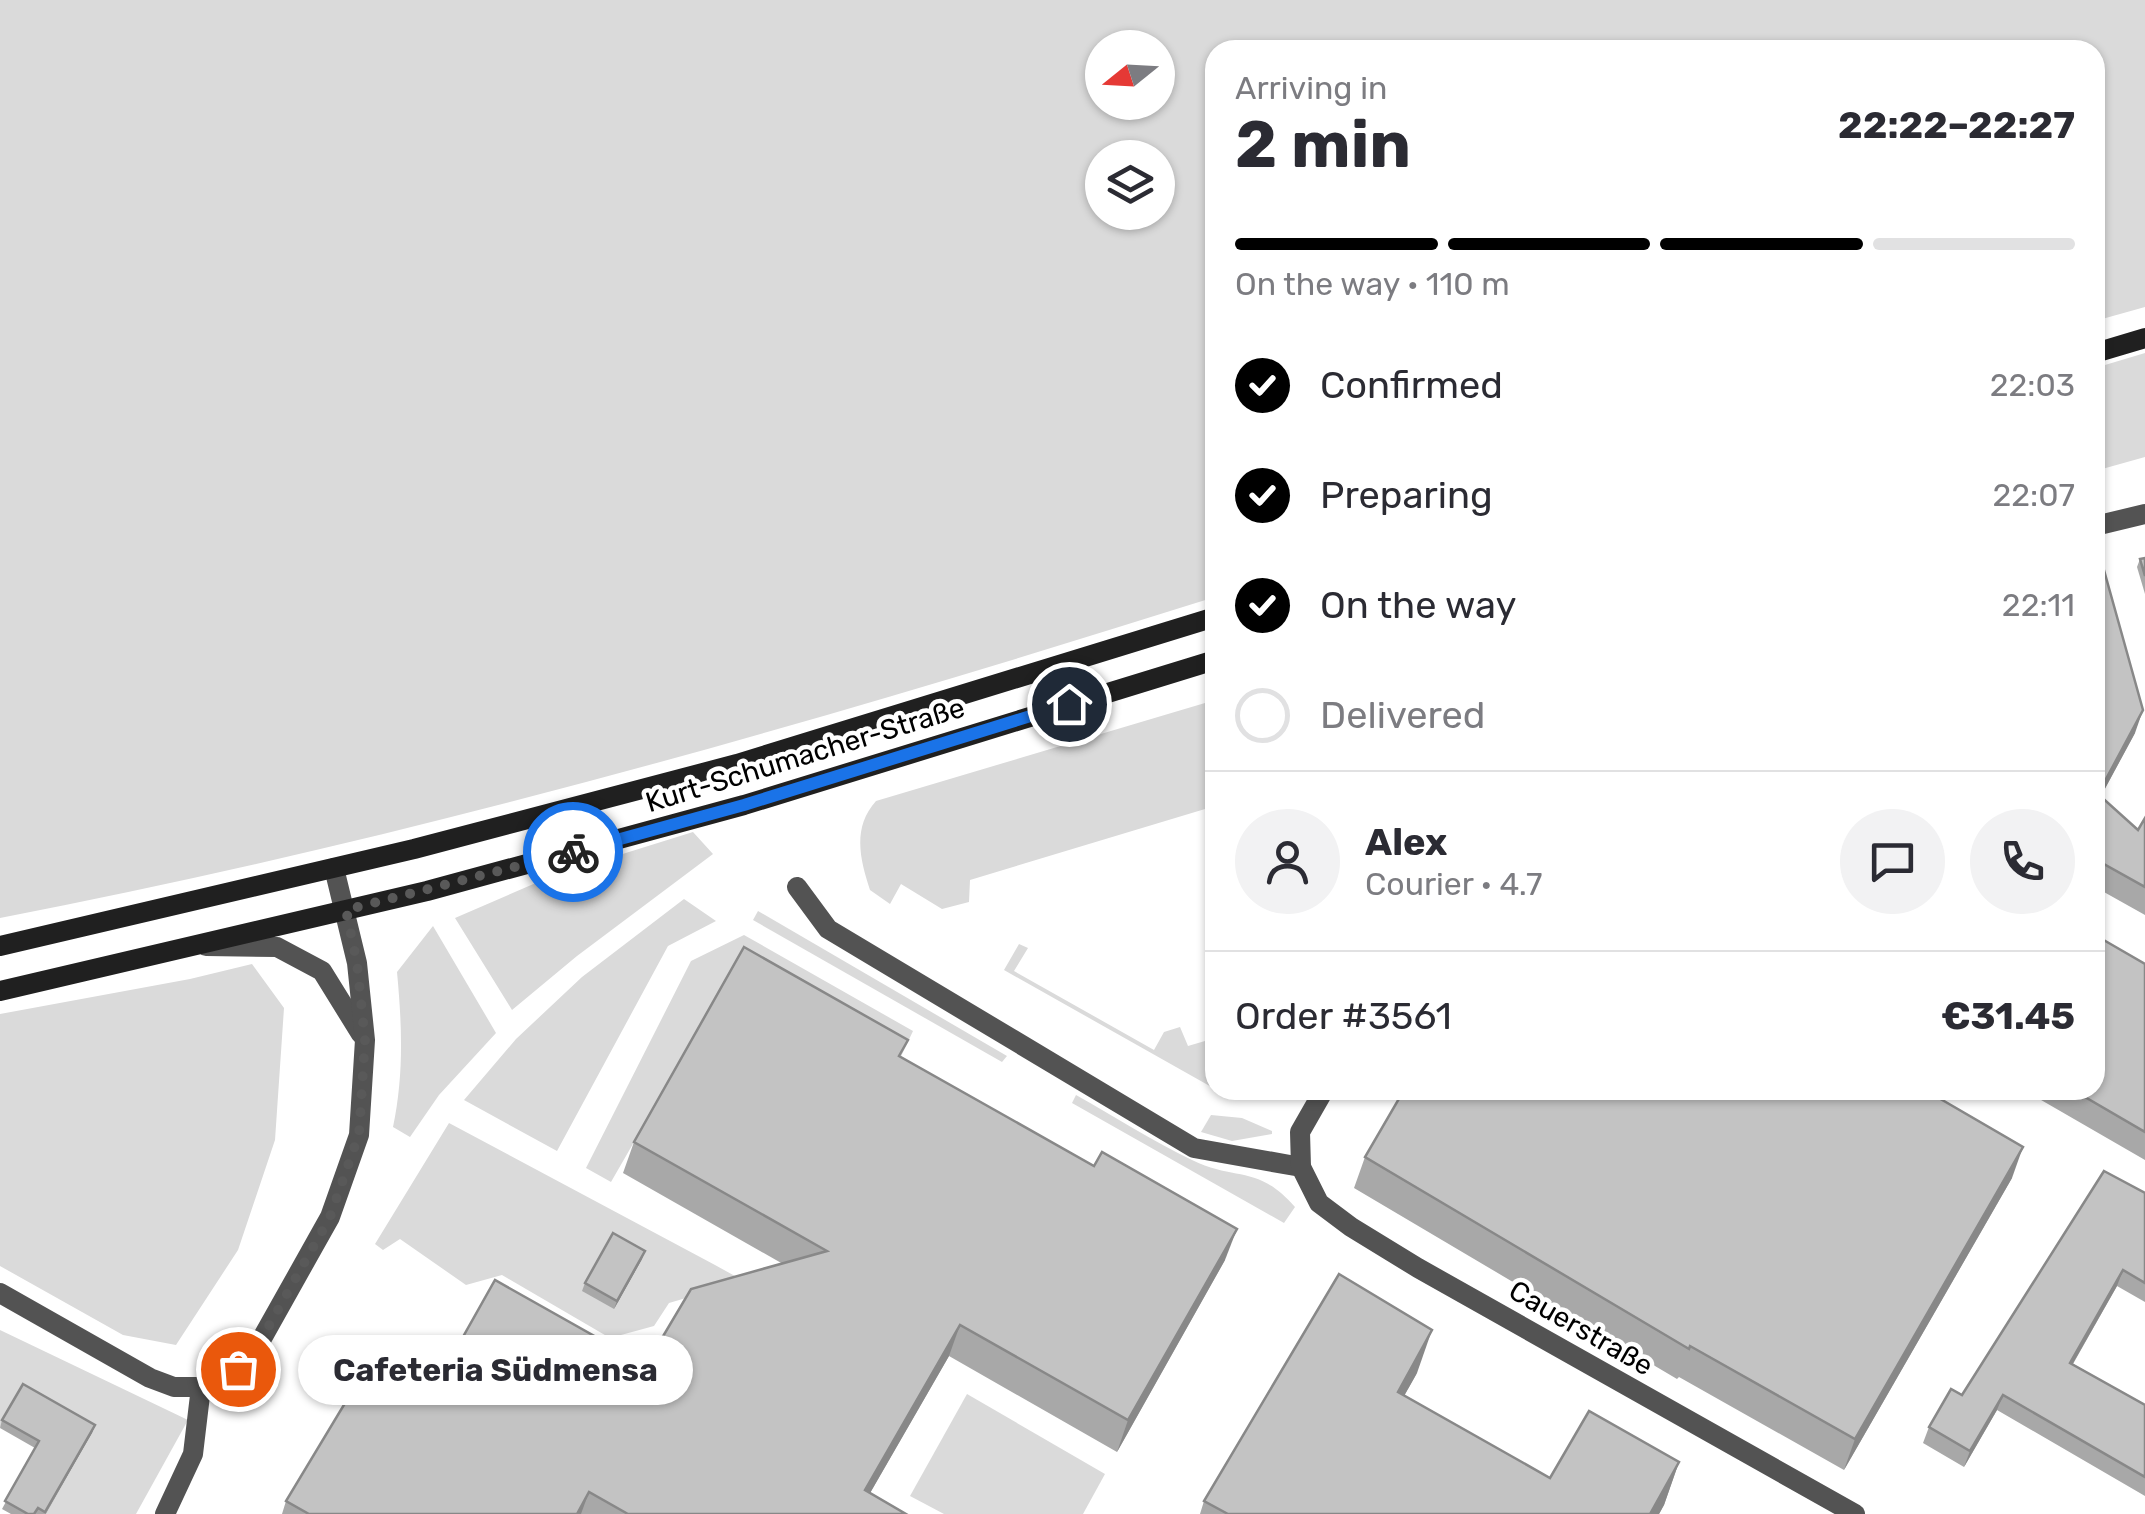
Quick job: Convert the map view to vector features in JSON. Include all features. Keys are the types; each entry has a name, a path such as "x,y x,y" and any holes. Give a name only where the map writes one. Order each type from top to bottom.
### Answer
{"main road":[{"path":"2105,351 2145,338"},
{"name":"Kurt-Schumacher-Straße","path":"0,946 334,868 737,764 1205,620"},
{"name":"Kurt-Schumacher-Straße","path":"0,991 346,910 744,805 1205,663"}],"street":[{"path":"2105,524 2145,514"},
{"path":"0,1293 150,1378 174,1386 201,1387 238,1369 256,1349 330,1217 359,1134 365,1040 357,963 334,868"},
{"path":"797,887 828,929 1194,1148 1301,1166 1300,1132 1318,1100"},
{"path":"192,946 277,947 322,971 365,1040"},
{"name":"Cauerstraße","path":"1301,1166 1318,1203 1370,1240 1831,1508 1854,1514"},
{"path":"164,1514 194,1454 201,1387"}],"shaded area":[{"path":"0,0 2145,0 2145,307 2105,318 2105,40 1205,40 1205,600 764,733 307,852 0,918"},
{"path":"2145,353 2145,457 2105,468 2105,365"},
{"path":"1205,703 1205,809 970,880 969,902 942,909 901,884 890,904 870,890 860,844 868,811 876,801"},
{"path":"693,832 713,854 512,1010 455,918 552,876"},
{"path":"684,899 716,921 668,946 557,1151 464,1100 516,1039 582,977"},
{"path":"758,911 1007,1056 1002,1062 753,920"},
{"path":"433,926 496,1033 439,1095 410,1137 393,1127 401,1050 397,972"},
{"path":"744,935 913,1031 897,1065 732,972 611,1182 586,1168 691,961"},
{"path":"1019,944 1028,948 1014,971 1154,1050 1164,1032 1180,1027 1188,1046 1205,1041 1205,1083 1004,970"},
{"path":"252,964 284,1008 275,1140 238,1250 176,1345 123,1335 0,1266 0,1014"},
{"path":"1076,1095 1192,1160 1258,1179 1295,1207 1284,1223 1072,1103"},
{"path":"1211,1115 1242,1118 1272,1134 1232,1141 1201,1132"},
{"path":"449,1123 744,1281 669,1303 654,1326 610,1338 502,1275 466,1285 400,1239 383,1250 375,1244"},
{"path":"0,1330 188,1420 136,1514 46,1514 92,1433 0,1427"},
{"path":"410,1340 453,1364 425,1415 382,1390"},
{"path":"967,1394 1105,1474 1083,1514 944,1514 910,1496"}],"building":[{"path":"2105,574 2143,710 2105,781"},
{"path":"2105,800 2138,830 2145,818 2145,887 2105,865"},
{"path":"2105,941 2145,964 2145,1132 2090,1100 2105,1100"},
{"path":"744,947 908,1040 899,1056 1094,1166 1102,1152 1237,1229 1128,1420 960,1325 865,1490 906,1514 628,1514 589,1492 577,1514 309,1514 286,1501 377,1350 437,1383 495,1280 646,1365 691,1289 827,1251 634,1142"},
{"path":"1398,1100 1942,1100 2023,1147 1855,1439 1690,1346 1689,1349 1365,1157"},
{"path":"2104,1171 2145,1193 2145,1283 2123,1270 2070,1363 2145,1405 2145,1477 2003,1395 1970,1451 1929,1427 1951,1389 1962,1395"},
{"path":"613,1233 645,1251 617,1301 585,1283"},
{"path":"1339,1274 1432,1330 1398,1392 1550,1478 1589,1411 1679,1462 1650,1514 1228,1514 1204,1501"},
{"path":"23,1384 95,1425 45,1512 38,1508 34,1514 5,1501 39,1441 2,1420"}],"way so far":[{"path":"238,1369 256,1349 330,1217 359,1134 365,1040 357,963 346,910 573,852"}],"place":[{"name":"Cafeteria Südmensa","path":"238,1369"}],"route":[{"path":"573,852 744,805 1069,704"}]}
